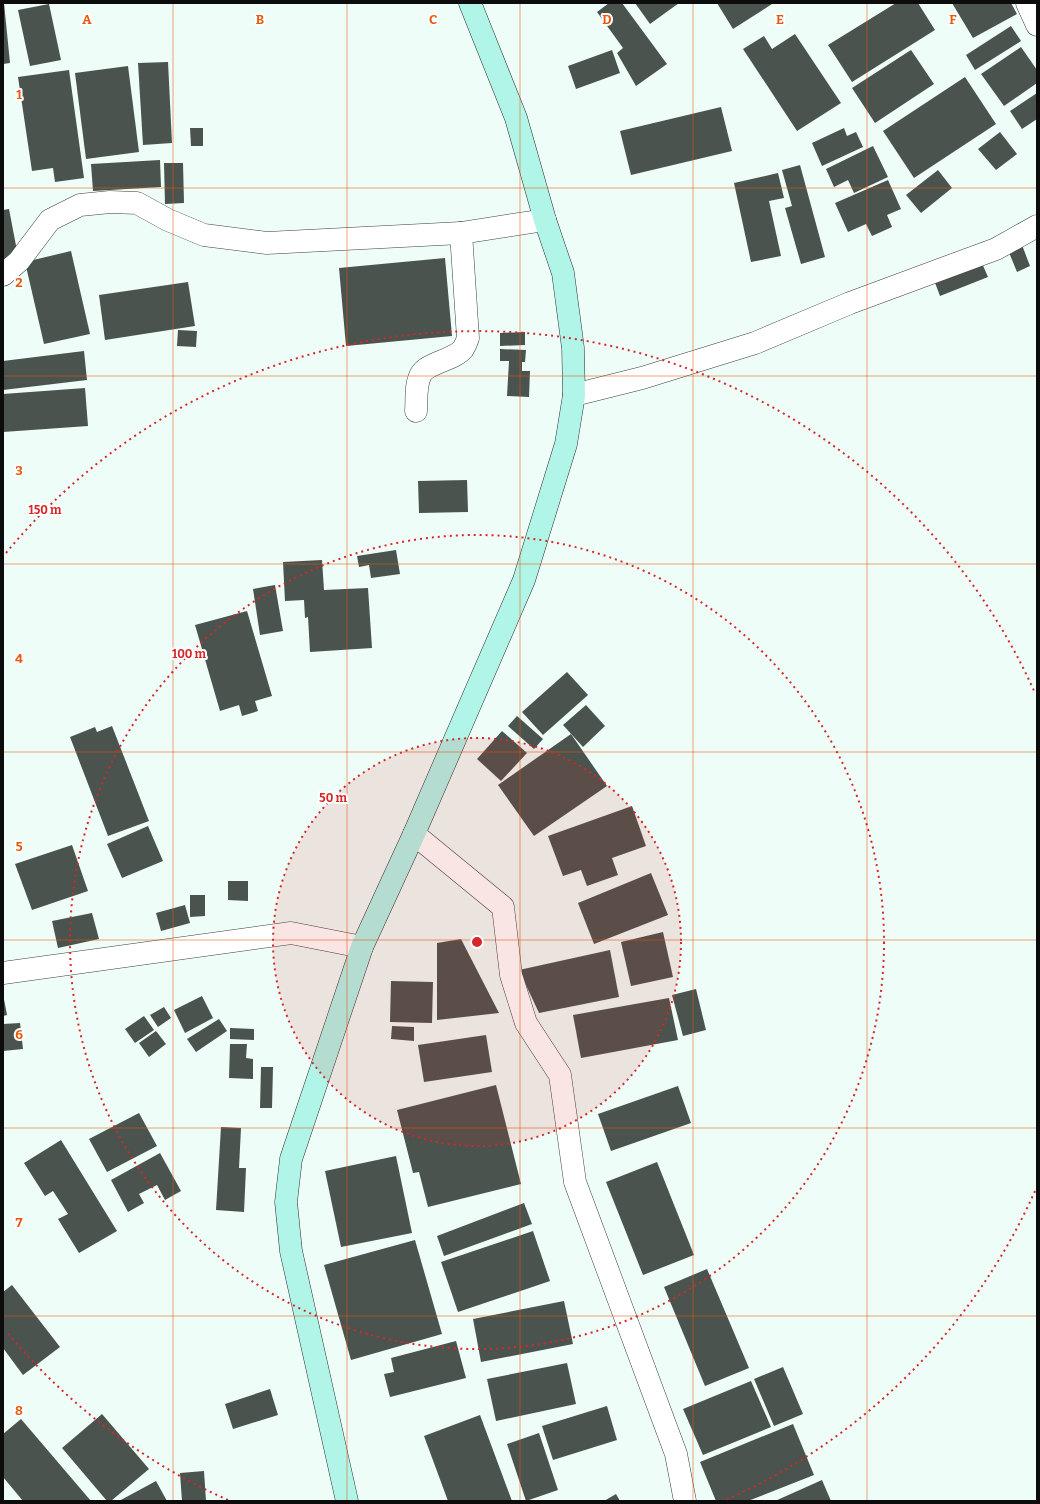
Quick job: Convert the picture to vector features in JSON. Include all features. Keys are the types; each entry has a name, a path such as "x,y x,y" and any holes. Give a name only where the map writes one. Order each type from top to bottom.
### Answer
{"main road":[{"path":"347,1501 291,1251 286,1202 291,1159 362,947 414,834 524,580 566,444 574,395 573,348 563,273 545,220 516,118 470,3"}],"street":[{"path":"1028,3 1037,25"},
{"path":"3,275 19,261 50,220 80,205 110,202 137,203 168,220 204,235 267,243 461,233 545,220"},
{"path":"574,395 642,378 755,343 850,303 996,249 1037,226"},
{"path":"416,411 417,382 422,372 451,358 463,349 468,338 461,233"},
{"path":"414,834 503,907 513,982 526,1023 560,1075 575,1182 676,1454 685,1501"},
{"path":"3,973 291,933 362,947"}],"building":[{"path":"3,3 10,63 3,64"},
{"path":"609,3 622,3 667,64 636,86 617,53 623,48 597,12"},
{"path":"635,3 679,3 650,24"},
{"path":"717,3 771,3 772,4 733,29"},
{"path":"896,3 918,3 935,30 852,82 828,45"},
{"path":"952,3 1011,3 1017,14 973,38"},
{"path":"49,4 61,60 30,66 18,10"},
{"path":"1011,26 1021,41 975,70 966,55"},
{"path":"795,34 841,103 797,131 743,49 764,36 772,49"},
{"path":"1021,47 1037,70 1037,83 1004,106 981,74"},
{"path":"612,50 620,73 576,89 568,66"},
{"path":"911,50 934,84 875,123 852,88"},
{"path":"168,62 172,143 143,145 138,63"},
{"path":"128,66 139,152 86,159 75,73"},
{"path":"69,70 84,178 55,182 53,168 32,171 18,77"},
{"path":"965,77 996,124 914,178 883,131"},
{"path":"1037,93 1037,119 1022,129 1010,111"},
{"path":"721,107 732,151 631,175 620,131"},
{"path":"190,128 203,128 203,146 191,146"},
{"path":"844,128 847,136 856,132 863,147 822,166 812,143"},
{"path":"1000,132 1017,154 996,170 978,149"},
{"path":"873,146 888,177 854,193 848,180 834,187 826,169"},
{"path":"160,160 161,187 93,191 91,164"},
{"path":"164,163 183,163 184,203 165,204"},
{"path":"800,165 825,257 801,264 785,208 792,206 782,170"},
{"path":"938,170 952,188 921,213 906,195"},
{"path":"778,173 784,198 769,201 781,256 751,262 734,183"},
{"path":"888,180 901,209 887,215 892,227 872,236 866,224 848,232 835,203"},
{"path":"9,209 18,256 3,259 3,210"},
{"path":"1022,245 1030,266 1017,272 1008,250"},
{"path":"71,251 90,334 44,344 25,262"},
{"path":"445,258 452,336 346,346 339,268"},
{"path":"981,261 988,277 940,296 934,280"},
{"path":"188,282 195,326 105,340 99,295"},
{"path":"178,330 197,331 196,347 177,346"},
{"path":"525,332 525,345 500,346 500,333"},
{"path":"500,349 526,350 525,362 522,362 522,371 530,371 529,397 507,396 509,361 500,361"},
{"path":"84,351 87,380 3,390 3,361"},
{"path":"85,388 88,426 3,432 3,394"},
{"path":"467,480 468,512 419,513 418,481"},
{"path":"396,550 400,574 371,578 369,565 359,567 357,556"},
{"path":"322,560 324,590 368,588 372,648 310,652 308,617 305,618 304,600 285,601 283,562"},
{"path":"275,585 283,631 260,635 253,589"},
{"path":"247,611 272,696 255,701 258,711 242,716 239,705 220,711 195,625"},
{"path":"567,672 588,695 543,735 522,712"},
{"path":"586,705 605,726 583,747 563,725"},
{"path":"517,716 543,739 534,749 508,726"},
{"path":"112,726 149,821 108,836 70,737 95,727 97,732"},
{"path":"502,731 527,753 501,781 477,759"},
{"path":"571,734 607,786 534,836 498,785"},
{"path":"632,806 646,846 612,858 618,875 587,886 581,870 563,876 548,836"},
{"path":"148,826 163,861 122,878 107,844"},
{"path":"72,845 88,891 32,910 15,864"},
{"path":"651,873 668,915 594,944 578,903"},
{"path":"228,881 248,881 248,901 228,900"},
{"path":"190,895 205,895 205,916 190,917"},
{"path":"185,905 190,923 161,931 156,913"},
{"path":"92,913 99,939 58,948 52,921"},
{"path":"663,932 673,977 631,986 621,942"},
{"path":"461,939 499,1013 437,1020 437,943"},
{"path":"610,950 619,997 539,1013 519,970"},
{"path":"391,981 433,982 432,1023 390,1022"},
{"path":"696,989 706,1030 683,1036 672,995"},
{"path":"3,994 7,1015 3,1016"},
{"path":"202,996 213,1018 185,1033 174,1010"},
{"path":"669,998 678,1040 581,1058 573,1015"},
{"path":"164,1007 171,1018 158,1027 150,1015"},
{"path":"144,1016 154,1030 135,1043 125,1029"},
{"path":"219,1019 227,1031 196,1052 187,1039"},
{"path":"20,1023 23,1049 3,1051 3,1024"},
{"path":"392,1026 414,1027 414,1041 391,1039"},
{"path":"230,1028 254,1029 254,1040 230,1039"},
{"path":"156,1031 166,1044 149,1057 139,1043"},
{"path":"486,1035 492,1072 424,1082 418,1045"},
{"path":"230,1044 247,1044 246,1058 253,1059 253,1079 229,1078"},
{"path":"261,1067 273,1067 272,1108 260,1108"},
{"path":"496,1085 521,1184 428,1207 419,1172 413,1173 397,1110"},
{"path":"678,1086 691,1123 611,1151 598,1114"},
{"path":"139,1113 157,1146 107,1172 89,1139"},
{"path":"221,1127 241,1128 239,1168 246,1168 244,1212 216,1210"},
{"path":"61,1140 117,1231 79,1253 58,1219 68,1214 53,1191 45,1196 24,1163"},
{"path":"160,1153 181,1191 165,1200 157,1185 139,1194 144,1203 128,1212 111,1180"},
{"path":"396,1156 412,1233 341,1247 325,1171"},
{"path":"657,1162 694,1255 643,1275 606,1182"},
{"path":"524,1203 532,1224 444,1256 437,1236"},
{"path":"533,1231 550,1281 458,1312 441,1262"},
{"path":"415,1240 442,1334 351,1360 324,1265"},
{"path":"707,1269 749,1368 705,1386 664,1287"},
{"path":"12,1285 60,1347 23,1375 3,1348 3,1292"},
{"path":"564,1301 573,1344 481,1362 473,1319"},
{"path":"456,1341 466,1378 390,1397 384,1374 394,1372 391,1358"},
{"path":"567,1363 576,1404 496,1421 487,1379"},
{"path":"783,1367 803,1414 774,1426 754,1379"},
{"path":"751,1381 771,1427 703,1455 683,1409"},
{"path":"270,1389 278,1415 233,1429 225,1404"},
{"path":"607,1406 617,1440 553,1460 542,1426"},
{"path":"102,1414 149,1469 111,1501 107,1501 62,1448"},
{"path":"480,1415 512,1501 448,1501 424,1436"},
{"path":"21,1419 91,1501 23,1501 3,1477 3,1434"},
{"path":"793,1424 814,1475 748,1501 716,1501 700,1462"},
{"path":"539,1433 558,1490 526,1501 507,1444"},
{"path":"204,1471 206,1501 182,1501 180,1473"},
{"path":"822,1480 831,1501 775,1501"},
{"path":"156,1481 167,1501 119,1501"},
{"path":"616,1494 620,1501 604,1501"}]}
